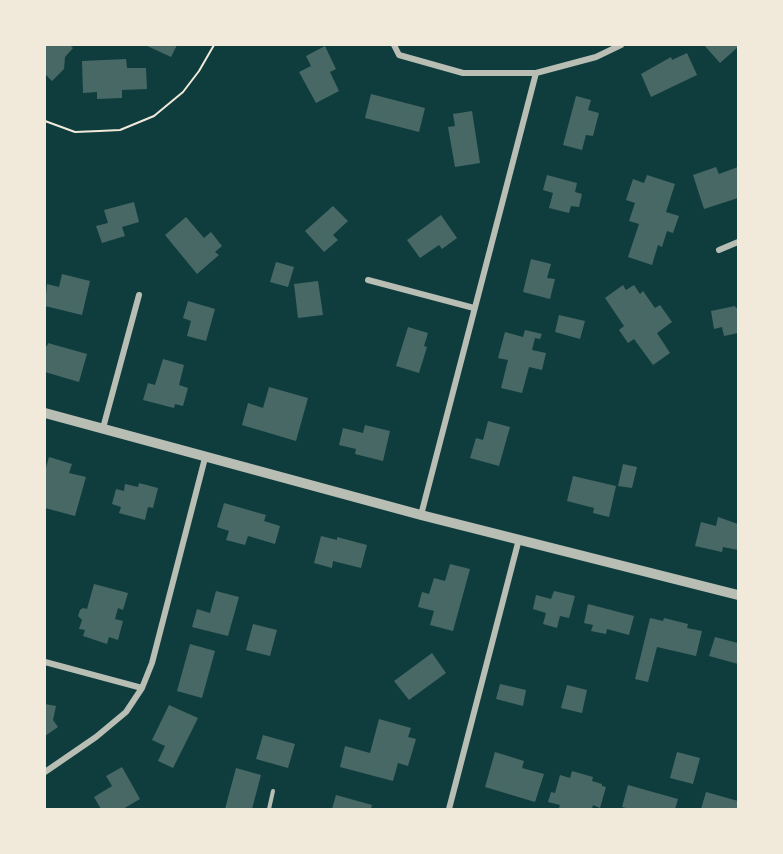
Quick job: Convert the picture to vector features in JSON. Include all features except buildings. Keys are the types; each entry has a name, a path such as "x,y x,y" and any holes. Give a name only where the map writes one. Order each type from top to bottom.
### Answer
{"street":[{"path":"394,45 399,55 463,73 536,73 596,57 621,45"},
{"path":"421,515 536,73"},
{"path":"719,250 738,242"},
{"path":"368,280 474,309"},
{"path":"103,428 139,295"},
{"path":"45,413 421,515 738,595"},
{"path":"45,772 126,712 142,688 152,663 205,458"},
{"path":"449,809 519,539"},
{"path":"45,662 142,688"}],"lane":[{"path":"269,809 273,791"}],"path":[{"path":"45,121 75,132 99,131 120,129 154,116 183,92 214,45"}]}
